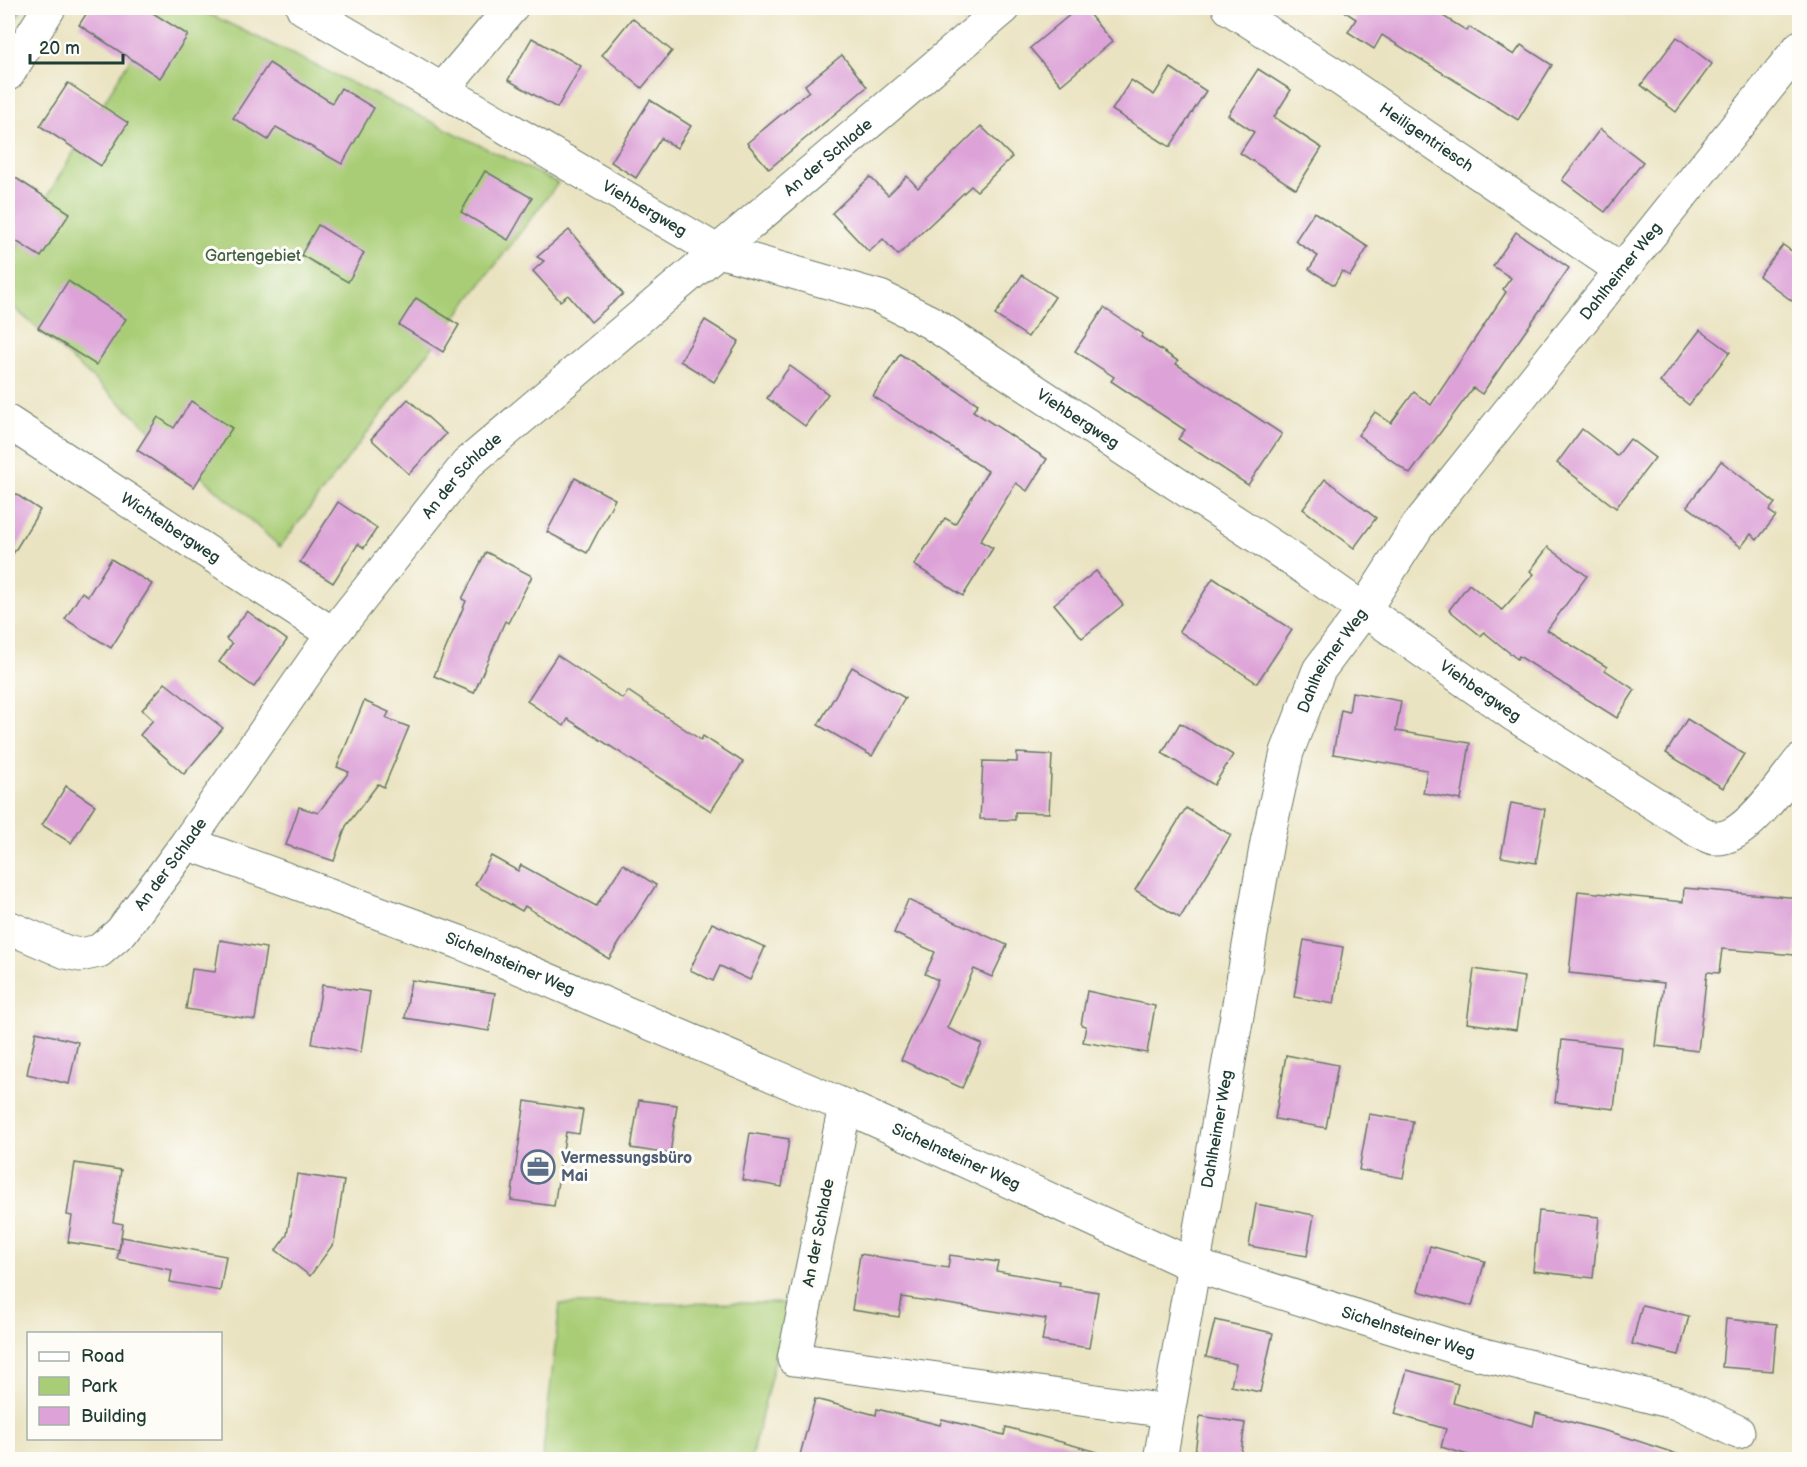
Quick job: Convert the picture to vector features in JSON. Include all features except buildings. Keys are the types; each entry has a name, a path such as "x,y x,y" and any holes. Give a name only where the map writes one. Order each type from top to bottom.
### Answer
{"street":[{"path":"8,74 49,8"},
{"name":"Viehbergweg","path":"303,8 716,250 880,297 930,322 1293,560 1514,715 1698,831 1714,838 1732,836 1750,822 1800,761"},
{"path":"443,89 511,8"},
{"name":"An der Schlade","path":"9,937 80,955 99,951 121,933 333,634 467,464 716,250 1004,8"},
{"name":"Heiligentriesch","path":"1229,8 1333,74 1620,269"},
{"name":"Dahlheimer Weg","path":"1160,1460 1267,842 1287,752 1319,670 1364,610 1419,524 1620,269 1744,119 1800,47"},
{"name":"Wichtelbergweg","path":"8,422 333,634"},
{"name":"Sichelnsteiner Weg","path":"187,843 459,942 845,1106 1193,1264 1464,1350 1677,1403 1738,1432"},
{"name":"An der Schlade","path":"845,1106 794,1359 1167,1411"}],"green space":[{"name":"Gartengebiet","path":"161,8 197,8 558,183 280,547 8,302 8,261"},
{"path":"789,1303 751,1459 542,1460 560,1304"}],"waterway":[{"path":"8,25 18,8"}],"place":[{"name":"Vermessungsbüro Mai","path":"538,1167"}]}
